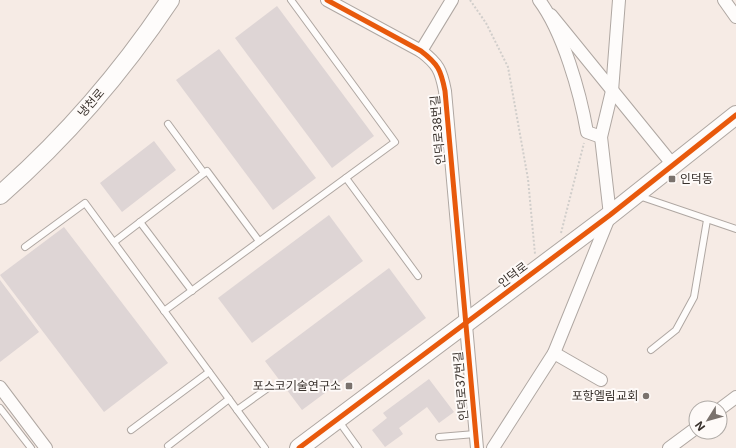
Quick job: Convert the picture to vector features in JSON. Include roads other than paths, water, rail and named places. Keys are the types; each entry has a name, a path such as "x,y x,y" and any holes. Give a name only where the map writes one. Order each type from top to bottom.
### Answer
{"street":[{"name":"냉천로","path":"0,195 36,162 82,113 129,57 170,0"},
{"path":"421,51 452,0"},
{"path":"539,0 673,165"},
{"path":"493,448 554,353 610,215 601,137 612,91 618,0"},
{"path":"724,0 736,17"},
{"name":"인덕로38번길","path":"330,1 421,51 434,61 442,72 445,91 465,323"},
{"path":"550,15 581,97 586,132 601,137"},
{"name":"인덕로","path":"299,448 610,215 736,116"},
{"name":"인덕로37번길","path":"465,323 477,448"},
{"path":"554,353 601,380"},
{"path":"0,387 46,448"},
{"path":"669,448 688,434"}],"lane":[{"path":"164,311 395,142 291,0"},
{"path":"168,124 204,173"},
{"path":"114,242 207,171 259,242"},
{"path":"346,178 418,276"},
{"path":"635,195 736,229"},
{"path":"25,247 85,203 265,448"},
{"path":"651,350 676,330 694,297 707,220"},
{"path":"140,222 192,291"},
{"path":"131,430 209,372"},
{"path":"237,410 268,388"},
{"path":"168,446 229,400"},
{"path":"0,408 30,448"},
{"path":"337,420 358,448"},
{"path":"440,437 475,434"}],"place":[{"name":"인덕동","path":"672,179"},
{"name":"포스코기술연구소","path":"349,386"},
{"name":"포항엘림교회","path":"646,396"}]}
